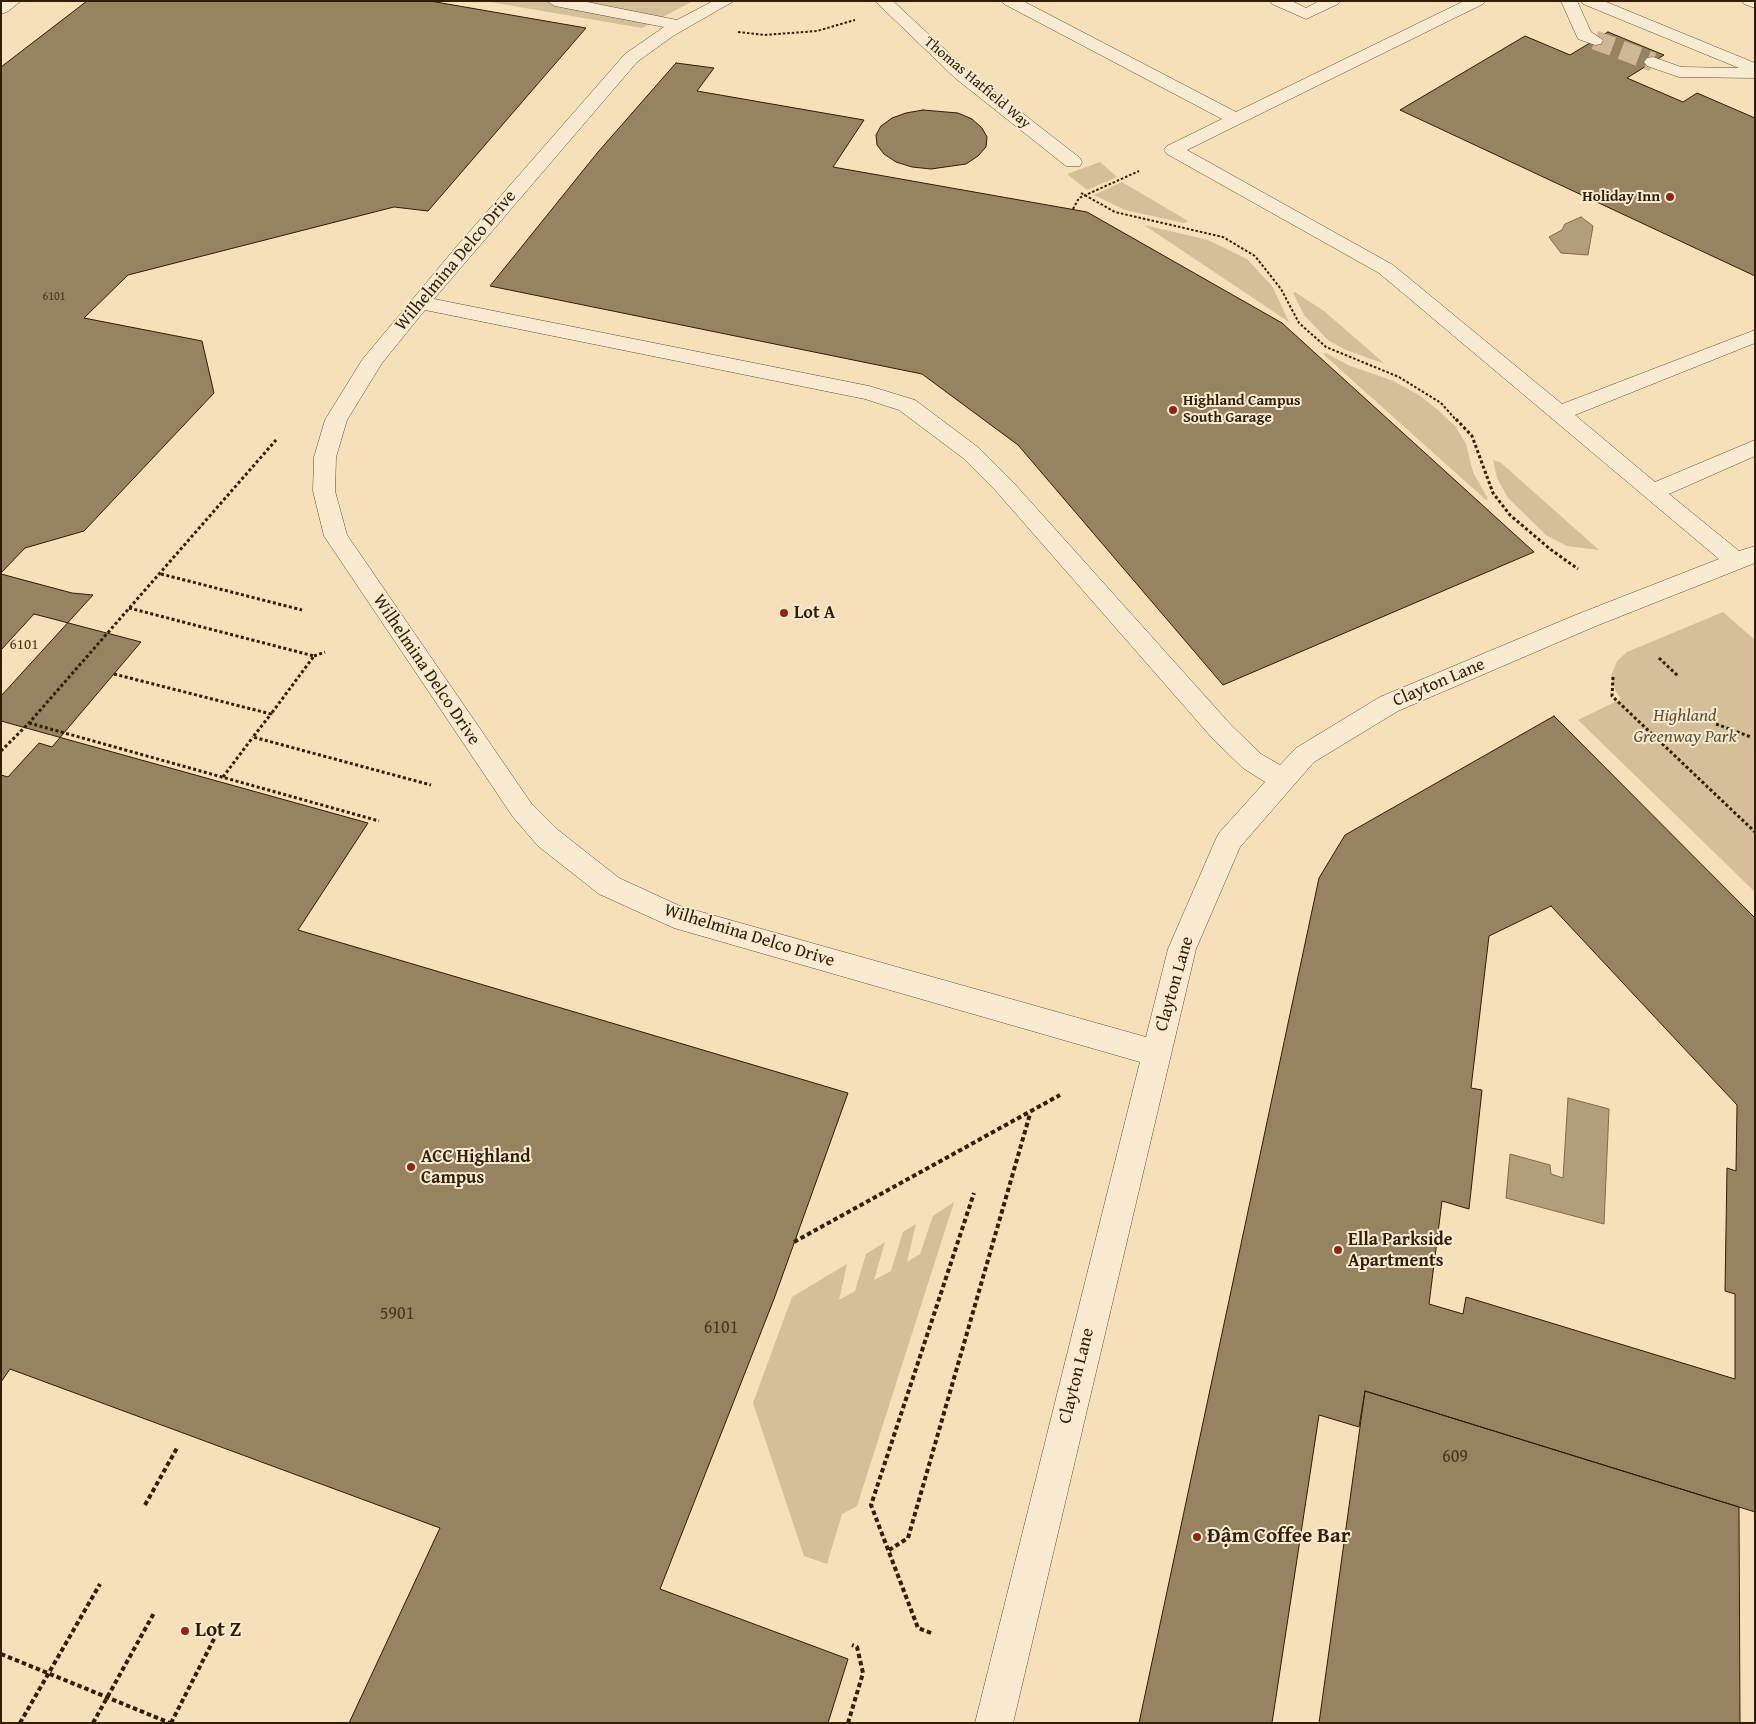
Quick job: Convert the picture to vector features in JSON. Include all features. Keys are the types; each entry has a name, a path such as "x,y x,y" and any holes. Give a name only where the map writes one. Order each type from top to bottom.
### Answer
{"street":[{"path":"1,10 12,1"},
{"path":"555,1 678,25"},
{"name":"Wilhelmina Delco Drive","path":"726,1 678,25 631,58 464,250 373,360 336,420 325,457 324,491 336,536 522,810 548,838 610,886 674,916 1156,1054"},
{"name":"Thomas Hatfield Way","path":"883,1 962,74 1073,162"},
{"path":"1010,1 1236,119"},
{"path":"1278,1 1306,14 1332,1"},
{"path":"1477,1 1173,150 1386,270 1653,492 1746,558"},
{"path":"1569,1 1584,35 1596,40"},
{"path":"1589,1 1755,69"},
{"path":"1750,1 1755,3"},
{"path":"1653,62 1679,72 1755,74"},
{"path":"421,303 869,393 907,405 971,453 1004,486 1222,732 1252,761 1283,780"},
{"path":"1560,413 1755,336"},
{"path":"1653,492 1755,447"},
{"name":"Clayton Lane","path":"994,1723 1182,949 1229,841 1305,755 1389,704 1587,620 1746,558"}],"path":[{"path":"733,32 764,35 809,32 860,18"},
{"path":"1073,210 1079,198 1084,195 1139,171"},
{"path":"1077,190 1116,212 1223,237 1255,256 1281,289 1299,323 1326,347 1399,377 1440,403 1472,436 1493,493 1510,515 1550,549 1578,568"},
{"path":"1,751 29,723 276,440"},
{"path":"160,574 302,610"},
{"path":"129,608 314,656"},
{"path":"223,777 314,656 325,652"},
{"path":"1660,658 1678,676"},
{"path":"114,674 270,714"},
{"path":"1613,677 1611,686 1612,696 1755,832"},
{"path":"29,723 380,821"},
{"path":"1716,724 1752,737"},
{"path":"253,737 431,785"},
{"path":"794,1242 1030,1114 1060,1095"},
{"path":"889,1550 908,1538 1030,1114"},
{"path":"931,1633 918,1628 872,1505 974,1193"},
{"path":"145,1505 178,1448"},
{"path":"20,1723 100,1584"},
{"path":"94,1723 154,1613"},
{"path":"1,1654 171,1723 215,1637"},
{"path":"848,1723 863,1673 857,1647 852,1645"}],"green space":[{"path":"484,1 693,1 642,28"},
{"path":"1100,162 1117,177 1087,190 1067,174"},
{"path":"1122,182 1188,221 1184,223 1125,210 1094,195"},
{"path":"1144,225 1208,240 1247,259 1272,286 1289,322"},
{"path":"1295,292 1324,311 1385,364 1346,350 1329,341 1304,315 1293,293"},
{"path":"1326,353 1348,365 1393,381 1419,395 1438,410 1456,427 1466,444 1473,472 1488,499 1486,500 1323,354"},
{"path":"1493,460 1500,462 1599,550 1567,546 1546,535 1508,498 1497,478"},
{"name":"Highland Greenway Park","path":"1723,612 1755,640 1755,892 1578,720 1621,699 1615,690 1611,676 1617,661 1627,652"},
{"path":"954,1202 857,1506 842,1514 827,1564 804,1556 753,1403 792,1297 847,1264 839,1300 855,1291 866,1254 885,1242 874,1280 891,1271 903,1232 916,1224 907,1262 920,1254 933,1216"}],"shaded area":[{"path":"1581,217 1593,226 1588,255 1561,253 1549,237 1562,230 1565,224"},
{"path":"1568,1098 1609,1109 1604,1224 1506,1198 1510,1154 1550,1165 1551,1174 1563,1178"}],"building":[{"path":"87,1 430,1 586,28 428,211 394,207 128,275 84,318 202,341 214,393 84,531 25,548 1,573 1,67"},
{"name":"Holiday Inn","path":"1608,32 1664,55 1627,78 1683,102 1697,93 1755,118 1755,276 1400,110 1525,36 1570,55"},
{"name":"Highland Campus South Garage","path":"676,63 714,68 697,91 864,120 833,167 1087,212 1282,323 1534,552 1223,685 1018,445 922,374 490,286 598,152"},
{"path":"923,110 958,113 972,119 982,128 987,137 986,147 978,156 966,164 931,169 912,167 896,162 884,154 877,145 876,135 881,126 892,118"},
{"path":"1,574 72,593 93,595 1,696"},
{"path":"34,614 141,642 52,747 39,743 8,777 1,775 1,650"},
{"name":"Ella Parkside Apartments","path":"1554,716 1755,918 1755,1512 1365,1391 1359,1427 1319,1415 1272,1723 1139,1723 1319,878 1345,835","holes":["1551,906 1737,1105 1736,1171 1727,1168 1725,1291 1735,1294 1735,1379 1466,1297 1463,1314 1429,1304 1442,1201 1469,1209 1482,1090 1471,1088 1489,936"]},
{"name":"ACC Highland Campus","path":"1,721 368,823 298,930 848,1093 774,1299 660,1589 848,1659 828,1723 349,1723 440,1528 10,1369 1,1382"},
{"path":"1365,1391 1739,1507 1740,1723 1319,1723"}],"tunnel":[{"path":"1595,40 1653,62"}],"place":[{"name":"Holiday Inn","path":"1670,197"},
{"name":"Highland Campus South Garage","path":"1173,410"},
{"name":"Lot A","path":"784,613"},
{"name":"ACC Highland Campus","path":"411,1167"},
{"name":"Ella Parkside Apartments","path":"1338,1250"},
{"name":"Đậm Coffee Bar","path":"1197,1537"},
{"name":"Lot Z","path":"185,1631"}]}
